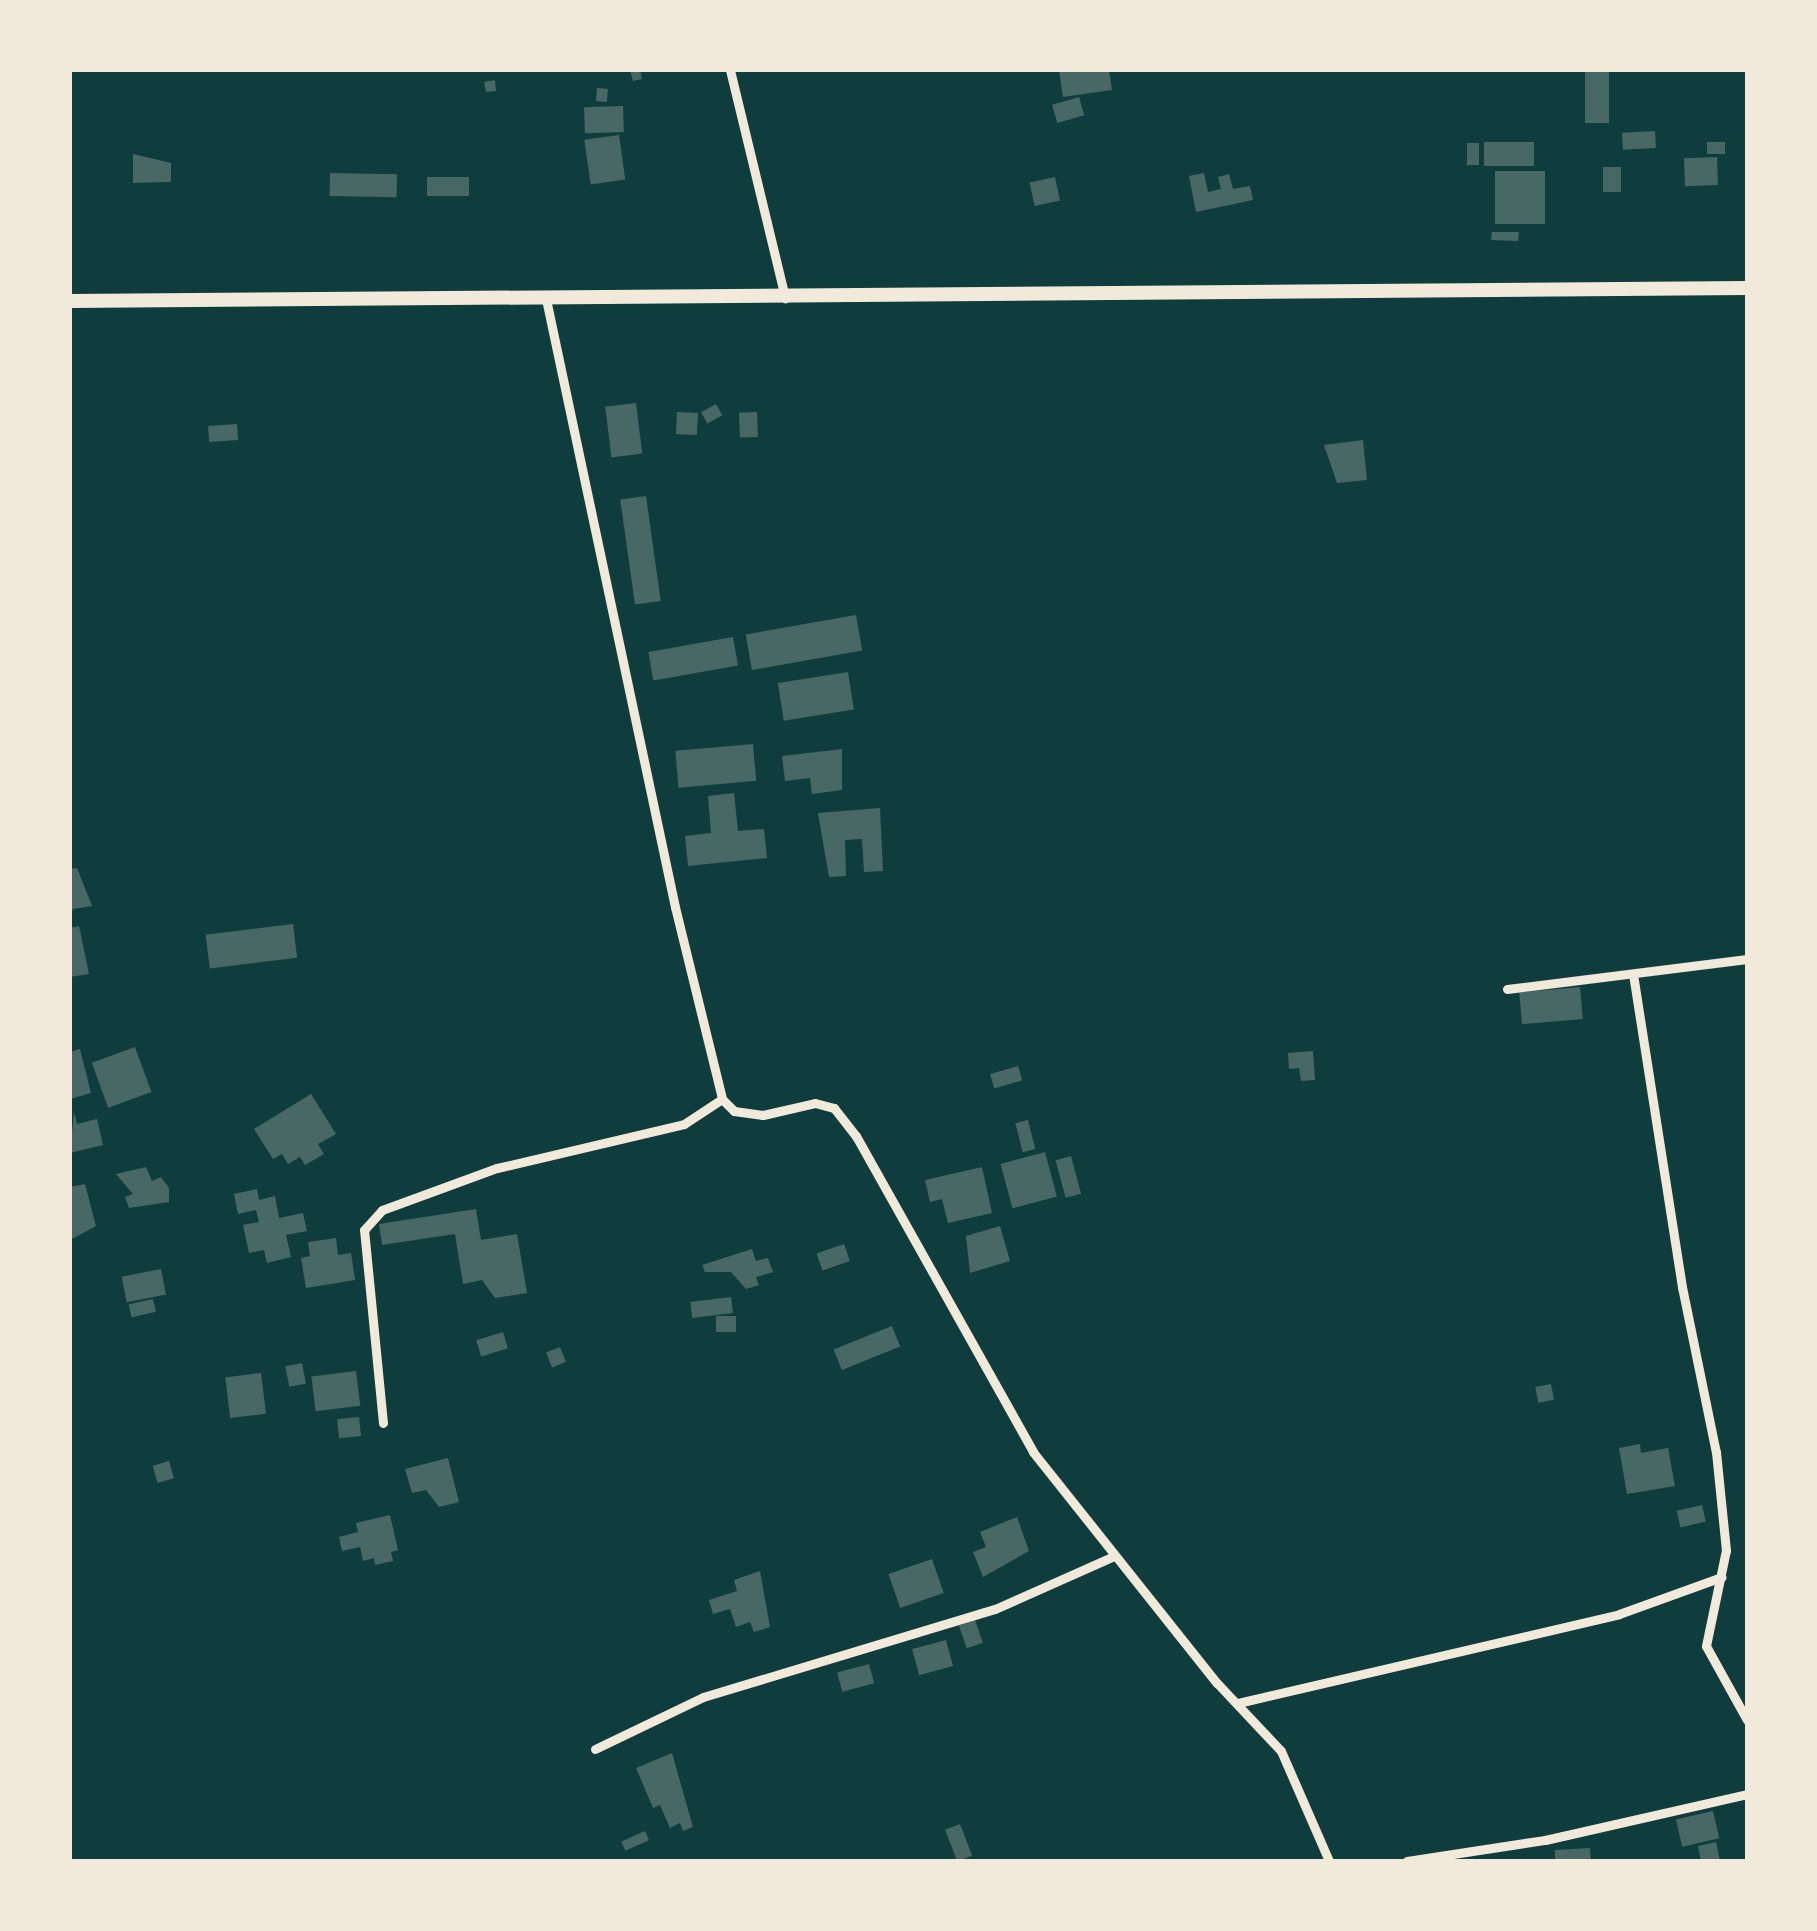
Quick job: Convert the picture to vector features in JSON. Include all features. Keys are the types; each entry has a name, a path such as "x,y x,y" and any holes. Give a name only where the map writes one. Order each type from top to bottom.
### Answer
{"highway":[{"path":"70,301 785,300 1747,288"}],"street":[{"path":"730,70 785,300"},
{"path":"546,299 675,907 722,1100 734,1112 763,1115 815,1104 834,1108 1033,1452 1294,1773 1329,1861"},
{"path":"1508,989 1747,958"},
{"path":"1633,974 1682,1287 1716,1452 1726,1550 1706,1646 1747,1720"},
{"path":"383,1423 364,1230 382,1210 497,1168 684,1124 722,1100"},
{"path":"595,1749 704,1697 995,1609 1114,1556"},
{"path":"1238,1704 1619,1614 1722,1577"},
{"path":"1407,1861 1545,1840 1747,1794"}],"building":[{"path":"630,70 640,70 642,79 633,81"},
{"path":"1059,70 1109,70 1112,90 1063,97"},
{"path":"1585,70 1609,70 1609,123 1585,123"},
{"path":"495,80 496,91 486,92 484,82"},
{"path":"597,88 608,89 607,102 596,101"},
{"path":"1079,97 1084,115 1057,123 1052,105"},
{"path":"623,106 624,132 585,133 584,107"},
{"path":"1655,131 1656,148 1623,150 1622,133"},
{"path":"619,135 625,180 591,184 584,140"},
{"path":"1484,142 1534,142 1534,166 1484,166"},
{"path":"1707,142 1725,142 1725,154 1707,154"},
{"path":"1467,143 1479,143 1479,165 1467,165"},
{"path":"133,154 171,163 171,182 133,183"},
{"path":"1717,157 1718,185 1685,186 1684,158"},
{"path":"1603,167 1621,167 1621,192 1603,192"},
{"path":"1495,171 1545,171 1545,224 1495,224"},
{"path":"330,173 397,174 397,197 330,196"},
{"path":"1204,173 1208,192 1221,189 1218,177 1229,174 1233,189 1250,186 1253,200 1196,212 1189,176"},
{"path":"427,177 469,177 469,196 427,196"},
{"path":"1055,177 1060,200 1035,206 1030,182"},
{"path":"1492,232 1519,232 1518,241 1491,240"},
{"path":"636,403 642,454 611,457 605,407"},
{"path":"716,404 722,415 707,424 701,412"},
{"path":"677,412 698,413 697,435 676,434"},
{"path":"757,412 758,437 740,438 739,413"},
{"path":"237,424 238,440 209,442 208,426"},
{"path":"1363,440 1367,480 1337,483 1324,445"},
{"path":"646,496 661,601 635,605 620,500"},
{"path":"856,615 862,650 752,670 746,634"},
{"path":"733,637 738,666 653,680 648,652"},
{"path":"848,672 854,710 784,721 778,683"},
{"path":"753,744 756,781 679,788 675,751"},
{"path":"842,749 842,790 812,794 810,778 785,781 782,756"},
{"path":"734,793 738,831 764,829 767,858 688,866 685,836 711,833 708,796"},
{"path":"880,808 883,871 864,872 862,839 845,840 846,876 829,877 818,813"},
{"path":"77,868 92,906 73,909 70,917 70,869"},
{"path":"293,924 297,958 210,968 206,935"},
{"path":"79,926 89,974 70,977 70,928"},
{"path":"1580,987 1583,1019 1522,1024 1519,992"},
{"path":"135,1047 151,1092 108,1108 92,1063"},
{"path":"80,1049 91,1093 70,1099 70,1052"},
{"path":"1313,1051 1315,1080 1301,1081 1299,1068 1289,1069 1288,1053"},
{"path":"1018,1066 1022,1080 994,1088 990,1074"},
{"path":"311,1094 336,1134 318,1144 324,1154 305,1165 300,1157 288,1164 282,1154 273,1159 254,1129"},
{"path":"74,1112 77,1124 97,1119 103,1145 70,1153"},
{"path":"1028,1120 1035,1149 1023,1152 1015,1123"},
{"path":"1045,1152 1057,1196 1012,1208 1001,1164"},
{"path":"1071,1156 1081,1194 1066,1198 1056,1160"},
{"path":"146,1167 152,1181 161,1177 169,1188 169,1202 129,1208 125,1197 133,1194 116,1174"},
{"path":"982,1167 992,1213 948,1223 942,1199 930,1202 925,1180"},
{"path":"85,1184 96,1226 70,1240 70,1187"},
{"path":"257,1189 259,1200 275,1196 279,1218 303,1213 307,1231 286,1235 291,1257 267,1263 264,1250 249,1253 243,1225 259,1222 256,1210 238,1214 234,1194"},
{"path":"476,1209 481,1240 517,1234 527,1293 495,1298 482,1280 463,1284 455,1234 382,1245 379,1224"},
{"path":"1000,1226 1010,1261 970,1273 966,1236"},
{"path":"336,1238 338,1255 351,1253 355,1280 306,1288 301,1258 310,1256 308,1242"},
{"path":"844,1244 850,1261 822,1270 817,1253"},
{"path":"752,1249 756,1261 768,1258 773,1272 756,1277 759,1285 746,1289 731,1272 705,1272 702,1265"},
{"path":"161,1269 166,1295 127,1302 122,1277"},
{"path":"731,1297 733,1313 692,1318 690,1302"},
{"path":"153,1299 156,1312 132,1317 129,1305"},
{"path":"716,1316 736,1316 736,1332 716,1332"},
{"path":"892,1326 900,1346 842,1370 834,1350"},
{"path":"503,1332 508,1348 481,1356 476,1340"},
{"path":"560,1347 566,1362 552,1367 546,1353"},
{"path":"302,1363 306,1384 289,1387 285,1366"},
{"path":"356,1371 360,1406 316,1411 311,1376"},
{"path":"261,1373 266,1414 230,1418 225,1377"},
{"path":"1551,1384 1554,1400 1538,1403 1535,1387"},
{"path":"359,1417 361,1436 339,1438 337,1419"},
{"path":"1640,1444 1641,1453 1668,1448 1675,1486 1627,1494 1619,1448"},
{"path":"448,1458 459,1502 439,1507 426,1490 412,1493 405,1469"},
{"path":"169,1461 174,1478 158,1483 153,1466"},
{"path":"1702,1505 1706,1522 1680,1527 1677,1511"},
{"path":"390,1515 398,1550 391,1552 393,1561 375,1565 374,1558 363,1561 360,1547 342,1551 339,1537 358,1532 356,1523"},
{"path":"1017,1517 1029,1551 983,1577 973,1552 986,1547 980,1532"},
{"path":"932,1559 944,1593 900,1608 889,1574"},
{"path":"760,1571 770,1627 754,1632 750,1622 736,1627 730,1609 713,1614 709,1600 737,1591 734,1580"},
{"path":"975,1620 983,1643 967,1648 959,1626"},
{"path":"946,1640 953,1666 919,1675 912,1649"},
{"path":"869,1664 874,1683 842,1692 837,1673"},
{"path":"672,1753 693,1827 683,1831 680,1823 670,1828 660,1805 653,1808 636,1768"},
{"path":"1713,1811 1719,1838 1682,1847 1676,1820"},
{"path":"960,1824 972,1856 957,1861 945,1830"},
{"path":"645,1831 649,1840 625,1851 621,1842"},
{"path":"1716,1842 1720,1861 1701,1861 1698,1846"},
{"path":"1590,1848 1591,1861 1555,1861 1555,1850"}]}
